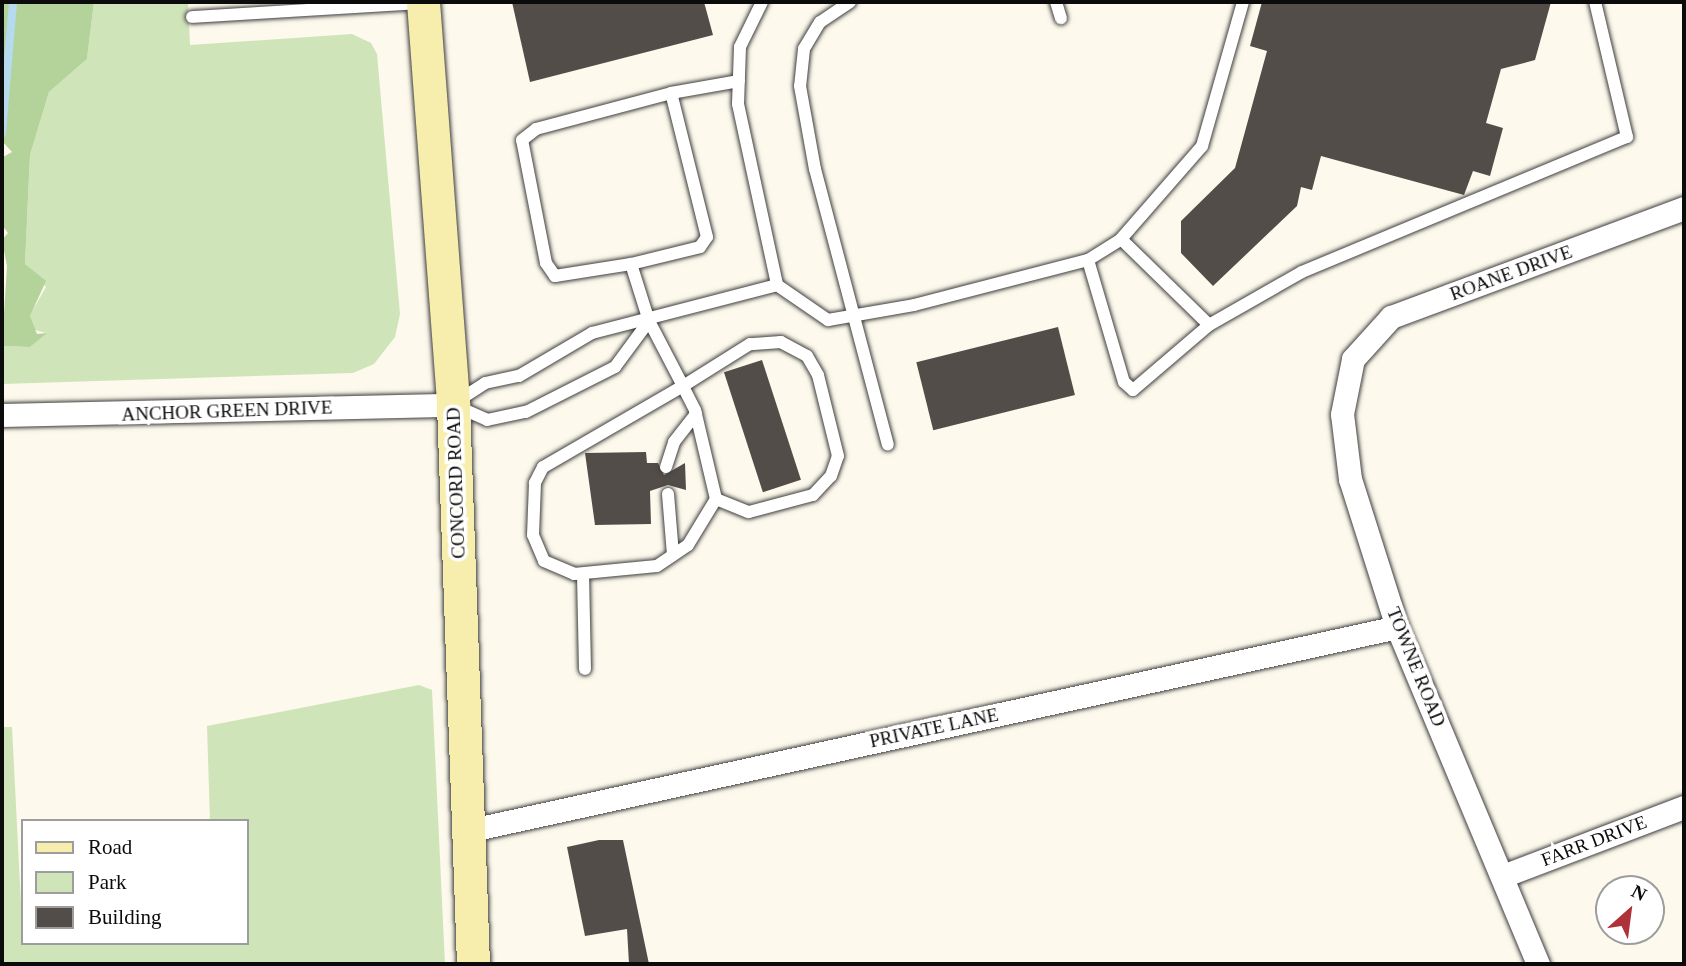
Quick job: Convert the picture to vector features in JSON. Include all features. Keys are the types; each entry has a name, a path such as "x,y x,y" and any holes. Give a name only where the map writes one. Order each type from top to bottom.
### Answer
{"street":[{"name":"CONCORD ROAD","path":"423,3 453,404 471,830 473,964"},
{"name":"ROANE DRIVE","path":"1353,359 1391,317 1684,208"},
{"name":"TOWNE ROAD","path":"1353,359 1342,414 1350,479 1397,627 1538,964"},
{"name":"ANCHOR GREEN DRIVE","path":"2,415 453,404"},
{"name":"PRIVATE LANE","path":"471,830 1397,627"},
{"name":"FARR DRIVE","path":"1503,876 1684,807"}],"lane":[{"path":"221,2 222,16"},
{"path":"762,2 740,47 738,104 777,285 828,320 1088,260 1121,239 1202,146 1243,2"},
{"path":"850,2 820,22 804,49 800,86 851,316 888,445"},
{"path":"1056,2 1061,18"},
{"path":"1088,260 1124,382 1133,390 1209,325 1302,272 1627,137 1595,2"},
{"path":"192,17 340,5 423,3"},
{"path":"671,93 707,237 700,247 631,264 555,276 543,250 522,140 536,129 671,93 739,81"},
{"path":"1121,239 1209,325"},
{"path":"631,264 649,321 682,386 695,414 716,499 688,545 657,566 583,574 544,561 533,535 535,483 543,467 682,386 750,344 781,342 807,356 818,375 838,456 831,476 813,495 749,512 716,499"},
{"path":"453,404 485,383 519,376 592,333 649,321 703,299 777,285"},
{"path":"453,404 487,420 526,412 615,367 649,321"},
{"path":"666,467 674,442 695,414"},
{"path":"668,494 673,555"},
{"path":"583,574 585,669"}],"green space":[{"path":"2,2 94,2 87,59 49,92 30,155 25,264 46,281 30,316 37,334 47,333 30,347 2,346 7,266 2,240 8,233 2,225 2,168 3,157 12,152 2,141"},
{"path":"94,2 188,2 190,45 352,34 371,43 377,54 400,314 395,337 374,364 353,373 2,384 2,346 30,347 46,333 32,329 30,315 46,287 25,264 30,155 49,92 87,59"},
{"path":"419,685 432,690 445,964 2,964 2,727 12,727 21,945 248,945 248,819 210,819 207,726"}],"building":[{"path":"512,2 704,2 713,35 530,82"},
{"path":"1262,2 1551,2 1535,60 1501,69 1486,123 1503,128 1490,176 1473,171 1464,195 1321,156 1312,190 1301,187 1297,206 1213,286 1181,253 1181,221 1235,168 1267,51 1250,46"},
{"path":"1058,327 1075,395 933,430 916,362"},
{"path":"762,360 801,480 763,492 724,372"},
{"path":"646,452 647,463 658,463 664,475 685,463 686,490 668,485 650,491 651,524 595,525 585,453"},
{"path":"599,840 623,840 649,964 629,964 627,929 585,936 567,847"}],"waterway":[{"path":"2,133 13,2"}]}
